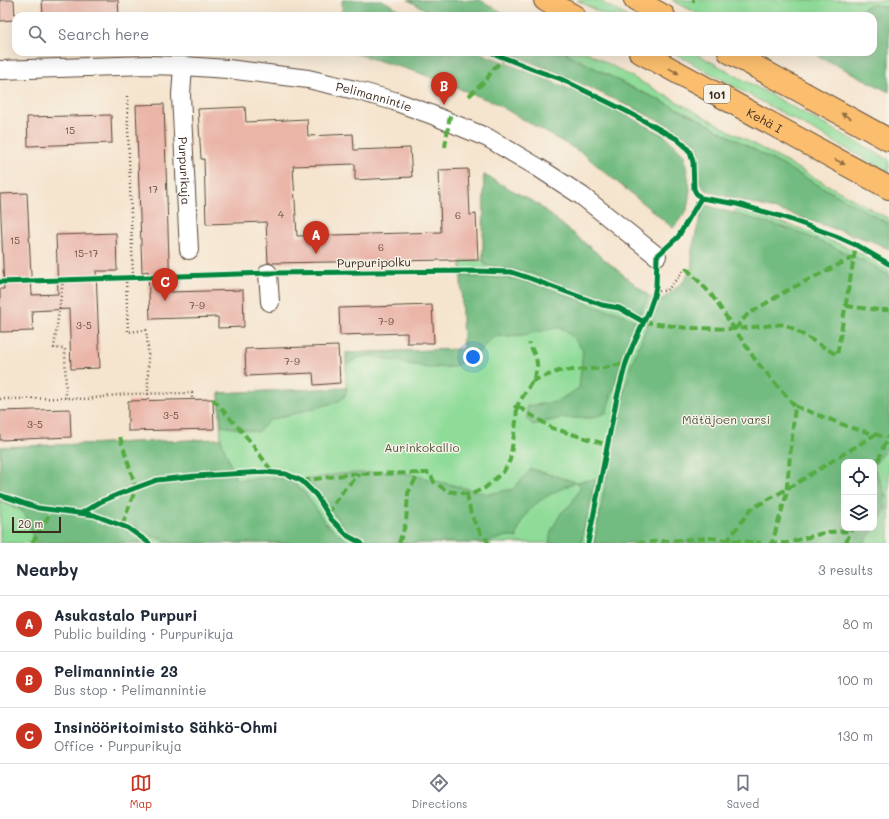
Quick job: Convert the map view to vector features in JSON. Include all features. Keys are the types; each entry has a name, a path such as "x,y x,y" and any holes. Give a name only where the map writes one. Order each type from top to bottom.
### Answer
{"highway":[{"path":"545,0 567,12"},
{"path":"635,0 657,12"},
{"name":"Kehä I","path":"647,56 889,188"},
{"path":"736,56 889,140"}],"street":[{"name":"Pelimannintie","path":"0,70 147,65 234,70 308,79 394,101 488,138 539,168 582,196 657,256"},
{"name":"Purpurikuja","path":"183,66 181,95 189,250"},
{"path":"268,273 270,302"}],"path":[{"path":"127,96 133,277"},
{"path":"655,291 664,291 670,287 686,268"},
{"path":"118,278 140,277"},
{"path":"126,278 128,332 146,330 148,350 148,401"},
{"path":"57,280 71,279"},
{"path":"63,280 54,348 65,348 66,398"},
{"path":"0,399 86,398 125,394 192,393 192,400"}],"green space":[{"path":"342,0 382,0 403,12 342,12"},
{"path":"408,0 480,0 502,12 430,12"},
{"path":"577,0 598,0 620,12 599,12"},
{"path":"672,0 889,0 889,8 871,4 857,12 694,12"},
{"path":"871,4 889,8 889,92 819,56 877,56 877,12 857,12"},
{"path":"363,56 488,56 597,100 664,135 684,154 690,189 687,210 673,228 582,153 493,102 417,72"},
{"path":"516,56 572,56 629,86 693,116 889,224 889,249 874,242 788,213 704,189 699,181 698,145 670,126 563,75"},
{"path":"572,56 594,56 889,219 889,224 693,116 629,86"},
{"path":"679,56 700,56 889,160 889,172"},
{"name":"Aurinkokallio","path":"484,175 537,204 649,296 676,306 709,262 736,209 808,231 860,253 889,270 889,543 0,543 0,447 221,439 219,393 346,388 346,353 463,349 461,261 483,260"},
{"path":"484,175 537,204 649,296 640,314 616,303 591,296 530,273 485,265 483,260"},
{"name":"Mätäjoen varsi","path":"705,205 796,231 863,260 889,275 889,446 877,461 877,459 841,459 841,531 872,531 864,543 594,543 621,403 631,365 657,302 667,296 684,281 692,266 692,249 701,214"},
{"path":"461,276 517,279 550,289 599,308 620,313 638,323 619,371 606,413 591,418 561,418 533,425 527,419 527,406 556,402 579,388 583,351 576,341 564,329 557,328 524,335 493,337 476,355 452,367 429,368 371,356 356,358 349,364 346,362 346,353 463,349"},
{"path":"347,388 342,399 337,402 270,420 258,432 221,426 219,393"},
{"path":"221,439 236,480 277,477 292,482 305,493 326,524 350,543 174,543 151,536 134,525 153,543 35,543 27,518 21,510 0,502 0,447"},
{"path":"531,469 576,482 551,494 529,510 519,529 517,538 508,536 483,543 383,543 370,541 349,531 340,523 316,489 304,480 339,474 397,471 488,494 513,489"},
{"path":"877,474 885,494 886,509 877,523"},
{"path":"596,479 581,543 549,543 551,531 561,513 572,503 581,486 576,482"}],"building":[{"path":"0,0 14,0 15,12 12,12 12,20 0,21"},
{"path":"42,0 118,0 119,12 43,12"},
{"path":"164,104 170,292 243,290 244,327 218,328 218,317 150,319 148,271 142,272 136,105"},
{"path":"245,107 246,122 307,119 308,136 353,134 354,150 410,148 412,177 355,180 355,164 293,166 297,236 441,232 439,170 468,169 470,215 476,214 478,260 268,263 266,222 206,224 204,159 201,159 198,109"},
{"path":"111,115 112,143 28,146 27,117"},
{"path":"27,193 32,295 58,294 56,235 116,233 117,271 96,271 100,368 71,369 69,309 32,311 33,331 0,332 0,289 4,289 0,194"},
{"path":"432,305 434,343 407,343 407,333 340,335 339,308"},
{"path":"338,346 340,383 314,385 313,373 246,376 245,349"},
{"path":"213,399 214,429 128,431 128,401"},
{"path":"70,409 71,437 0,440 0,411"}],"marked path":[{"path":"469,96 487,79 492,70 505,58"},
{"path":"445,147 451,113"},
{"path":"644,322 687,328 735,329 785,324 837,355 856,245"},
{"path":"735,329 747,315 786,291 854,257"},
{"path":"686,268 711,294 756,361 795,406 786,496 772,543"},
{"path":"846,306 889,310"},
{"path":"514,408 517,406 535,376 537,361 529,343"},
{"path":"532,381 559,371 604,368 626,363"},
{"path":"213,399 250,441 273,473"},
{"path":"302,481 350,474 430,473 434,482 447,491 467,494 474,493 485,488 504,471 510,460 517,406 552,428 608,445"},
{"path":"795,406 852,428 889,438"},
{"path":"728,543 728,540 751,509 787,489 876,434"},
{"path":"120,437 136,488 122,526"},
{"path":"877,464 884,445 889,439"},
{"path":"399,543 406,523 408,493 419,473"},
{"path":"328,514 345,488 360,474"},
{"path":"467,494 471,515 480,532 489,543"},
{"path":"32,543 53,509"},
{"path":"769,543 787,543 827,532 851,531"},
{"path":"846,543 851,531"},
{"path":"637,543 709,538 761,543"}],"cycle path":[{"path":"500,56 561,79 628,112 677,139 690,152 693,162 694,189 701,198 737,204 783,217 836,236 856,245 889,264"},
{"path":"588,543 617,397 626,363 654,296 656,286 657,256 678,237 701,198"},
{"name":"Purpuripolku","path":"0,282 268,273 511,272 602,305 619,308 644,322"},
{"path":"82,513 100,502 157,480 266,472 286,474 302,481 316,495 331,519 348,536 361,543"},
{"path":"0,495 38,508 94,515 128,528 149,543"}],"place":[{"name":"Pelimannintie 23","path":"444,105"},
{"name":"Asukastalo Purpuri","path":"316,254"},
{"name":"Insinööritoimisto Sähkö-Ohmi","path":"165,301"}]}
